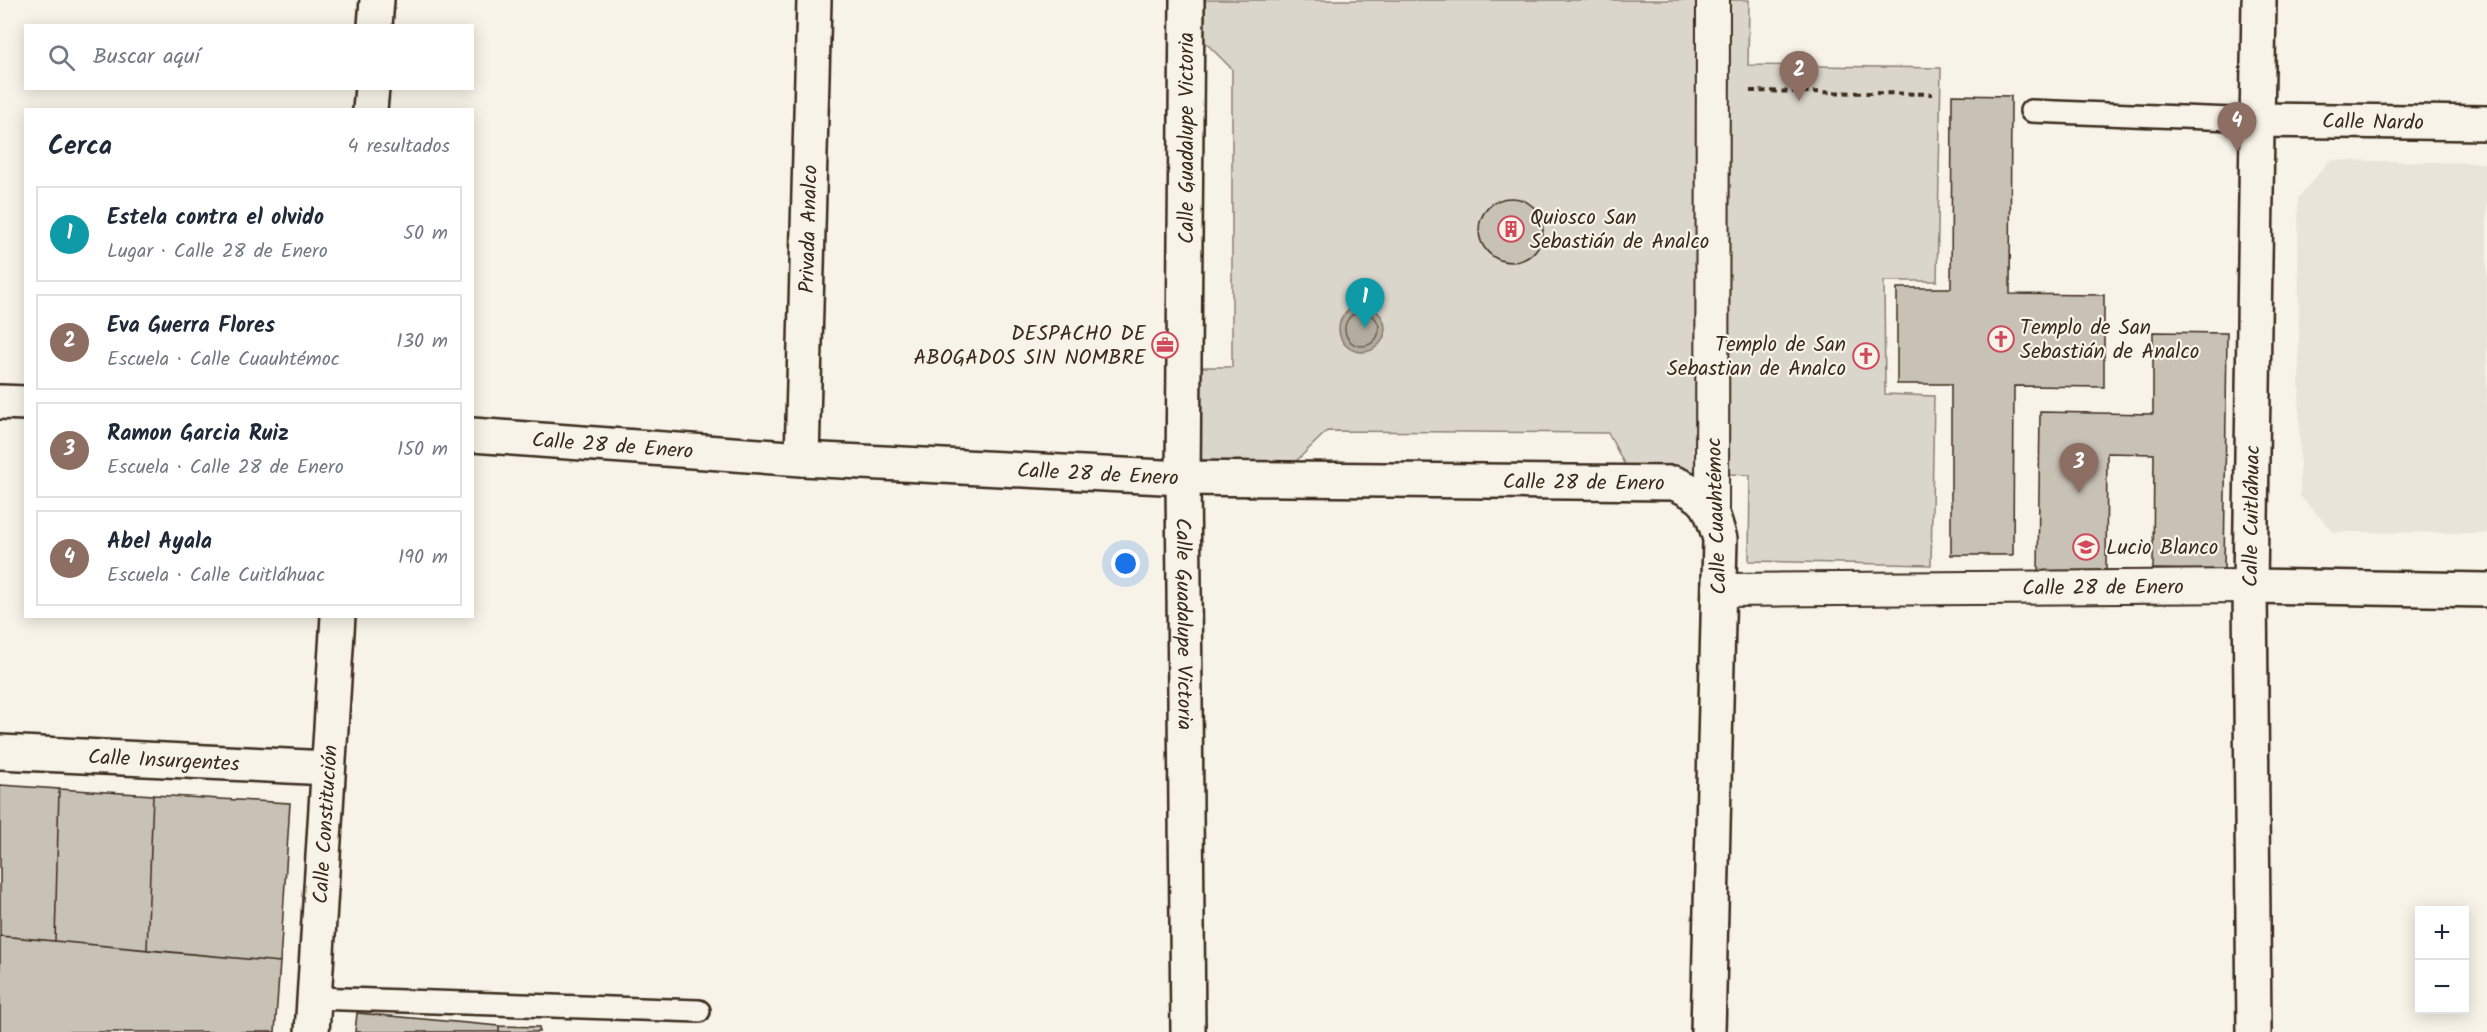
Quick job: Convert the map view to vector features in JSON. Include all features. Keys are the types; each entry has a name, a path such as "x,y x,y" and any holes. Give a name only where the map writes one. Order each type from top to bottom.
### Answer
{"street":[{"path":"375,24 377,0"},
{"name":"Privada Analco","path":"802,459 814,0"},
{"name":"Calle Guadalupe Victoria","path":"1187,0 1183,478 1188,1032"},
{"name":"Calle Cuauhtémoc","path":"1708,1032 1720,539 1712,512 1713,0"},
{"name":"Calle Cuitláhuac","path":"2254,1032 2250,586 2259,0"},
{"path":"370,108 372,90"},
{"name":"Calle Nardo","path":"2257,120 2487,123"},
{"path":"0,402 24,404"},
{"name":"Calle 28 de Enero","path":"474,435 802,459 1183,478 1674,483 1696,492 1712,512"},
{"name":"Calle 28 de Enero","path":"1719,590 2250,586 2487,590"},
{"name":"Calle Constitución","path":"312,1032 338,618"},
{"name":"Calle Insurgentes","path":"0,752 328,768"}],"lane":[{"path":"2031,111 2257,120"},
{"path":"314,998 699,1011"}],"path":[{"path":"1713,91 1932,94"}],"shaded area":[{"path":"1196,0 1749,0 1748,65 1941,68 1937,281 1884,281 1885,394 1934,396 1931,565 1749,561 1750,475 1627,469 1608,433 1327,431 1291,466 1220,466 1202,460 1195,441 1195,367 1232,367 1232,69 1197,34"},
{"path":"2330,160 2487,163 2487,533 2334,532 2300,496 2298,198"}],"water":[{"path":"1362,306 1378,313 1385,329 1378,345 1362,352 1346,345 1339,329 1346,313"}],"building":[{"name":"Templo de San Sebastián de Analco","path":"1952,95 2011,96 2010,294 2104,295 2104,387 2014,386 2013,555 1951,555 1951,384 1897,384 1897,288 1951,288"},
{"name":"Quiosco San Sebastián de Analco","path":"1511,198 1529,203 1534,207 1538,212 1543,230 1538,248 1534,253 1529,257 1511,262 1493,257 1488,253 1484,248 1479,230 1484,212 1488,207 1493,203"},
{"path":"2153,332 2227,333 2224,571 2153,569 2154,454 2107,453 2106,572 2038,571 2040,412 2153,414"},
{"path":"0,785 59,789 55,941 0,936"},
{"path":"59,789 153,795 147,950 55,941"},
{"path":"153,795 290,803 280,962 147,950"},
{"path":"0,936 280,962 275,1032 0,1032"},
{"path":"357,1013 499,1026 499,1032 355,1032"},
{"path":"499,1026 539,1027 540,1032 499,1032"}],"place":[{"name":"Eva Guerra Flores","path":"1799,101"},
{"name":"Abel Ayala","path":"2237,152"},
{"name":"Quiosco San Sebastián de Analco","path":"1511,229"},
{"name":"Estela contra el olvido","path":"1365,328"},
{"name":"Templo de San Sebastián de Analco","path":"2001,339"},
{"name":"DESPACHO DE ABOGADOS SIN NOMBRE","path":"1165,345"},
{"name":"Templo de San Sebastian de Analco","path":"1866,356"},
{"name":"Ramon Garcia Ruiz","path":"2079,493"},
{"name":"Lucio Blanco","path":"2086,547"}]}
